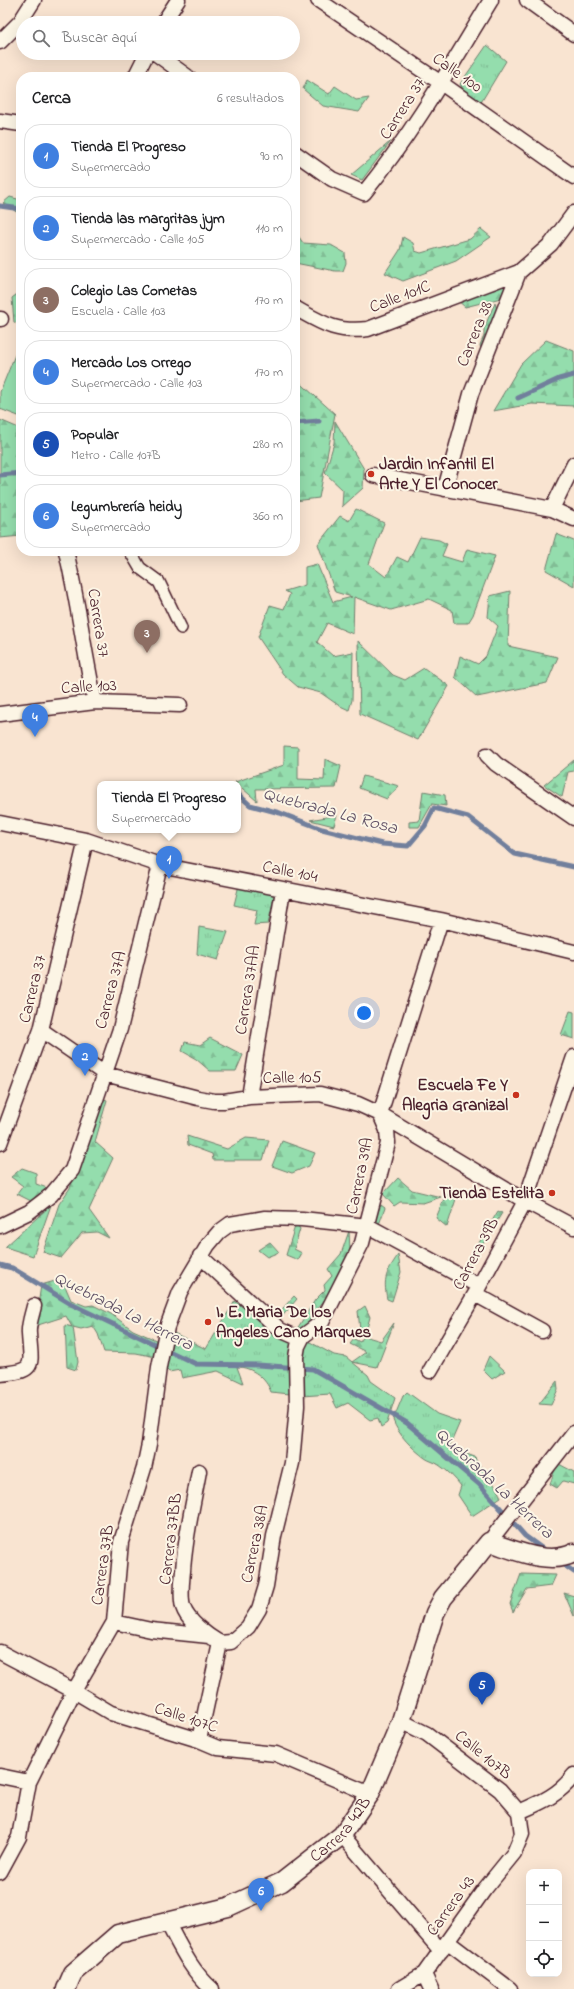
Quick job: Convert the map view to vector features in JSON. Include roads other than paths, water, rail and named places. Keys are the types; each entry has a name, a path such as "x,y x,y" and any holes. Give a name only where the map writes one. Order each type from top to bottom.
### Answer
{"street":[{"path":"24,16 34,0"},
{"path":"168,16 178,0"},
{"name":"Calle 100","path":"318,0 441,83 574,177"},
{"name":"Carrera 37","path":"300,157 332,179 364,194 389,163 441,83 491,0"},
{"path":"527,0 574,34"},
{"path":"0,42 16,26"},
{"path":"138,72 144,60"},
{"path":"165,60 181,72"},
{"path":"0,121 16,123"},
{"name":"Carrera 38","path":"445,488 471,394 519,272 551,244 574,213"},
{"name":"Calle 101C","path":"300,311 326,325 351,331 368,329 519,272"},
{"path":"552,509 574,464"},
{"path":"373,475 477,493 552,509 574,519"},
{"name":"Carrera 37","path":"67,556 76,595 85,658 95,702"},
{"path":"133,556 140,568 159,582 181,628"},
{"name":"Calle 103","path":"0,714 95,702 180,705"},
{"path":"487,755 496,764 574,818"},
{"name":"Calle 104","path":"0,823 86,840 160,865 441,920 574,952"},
{"name":"Carrera 37","path":"0,1143 41,1030 86,840"},
{"name":"Carrera 37A","path":"0,1226 29,1212 51,1195 72,1170 105,1074 130,991 160,865"},
{"name":"Carrera 37AA","path":"249,1097 283,890"},
{"name":"Carrera 39A","path":"303,1336 322,1322 362,1243 368,1226 373,1196 388,1143 387,1130 380,1114 441,920"},
{"name":"Calle 105","path":"41,1030 105,1074 214,1101 249,1097 320,1094 358,1104 380,1114 525,1201 574,1227"},
{"name":"Carrera 39B","path":"430,1372 477,1290 525,1201 574,1057"},
{"name":"Carrera 37B","path":"0,1872 19,1837 29,1782 74,1691 114,1622 121,1542 144,1468 149,1444 158,1367 165,1334 180,1292 200,1256 219,1232 230,1224 265,1218 302,1219 368,1226"},
{"path":"368,1226 477,1290 542,1331"},
{"path":"200,1256 280,1330 296,1337 303,1336"},
{"path":"0,1374 22,1371 29,1366 31,1358 28,1332 34,1306"},
{"name":"Carrera 38A","path":"215,1639 231,1642 248,1627 259,1609 266,1586 274,1536 292,1463 297,1406 296,1357 299,1341 303,1336"},
{"name":"Carrera 42B","path":"66,1989 73,1973 118,1934 228,1907 282,1882 342,1835 370,1794 401,1721 435,1613 443,1598 489,1542 574,1433"},
{"name":"Carrera 37BB","path":"199,1471 189,1516 182,1585 184,1608 196,1625 215,1639"},
{"path":"489,1542 543,1557 560,1558 574,1552"},
{"path":"114,1622 150,1630 215,1639 199,1740"},
{"name":"Calle 107C","path":"0,1652 74,1691 111,1713 199,1740 218,1748 276,1754 370,1794"},
{"name":"Calle 107B","path":"401,1721 427,1734 500,1790 519,1812"},
{"path":"519,1812 540,1803 565,1788 574,1775"},
{"path":"0,1776 29,1782"},
{"name":"Carrera 43","path":"399,1989 424,1974 484,1890 514,1853 522,1834 519,1812"},
{"path":"342,1835 445,1946 510,1989"},
{"path":"167,1922 186,1959 203,1981 212,1989"},
{"path":"424,1974 431,1989"}],"waterway":[{"path":"0,206 16,208"},
{"path":"518,398 559,379 574,375"},
{"path":"300,423 319,421"},
{"path":"0,475 16,473"},
{"name":"Quebrada La Rosa","path":"241,797 250,805 280,813 322,829 382,844 408,846 425,826 434,808 468,817 515,854 574,867"},
{"name":"Quebrada La Herrera","path":"0,1265 12,1268 73,1305 196,1364 258,1365 313,1369 407,1423 479,1484 525,1536 547,1552"},
{"name":"Quebrada La Herrera","path":"560,1562 574,1572"}],"place":[{"name":"Jardin Infantil El Arte Y El Conocer","path":"371,474"},
{"name":"Colegio Las Cometas","path":"147,653"},
{"name":"Mercado Los Orrego","path":"35,737"},
{"name":"Tienda El Progreso","path":"169,879"},
{"name":"Tienda las margritas jym","path":"85,1076"},
{"name":"Escuela Fe Y Alegria Granizal","path":"516,1095"},
{"name":"Tienda Estelita","path":"552,1193"},
{"name":"I. E. Maria De los Angeles Cano Marques","path":"208,1322"},
{"name":"Popular","path":"482,1705"},
{"name":"Legumbrería heidy","path":"261,1911"}]}
